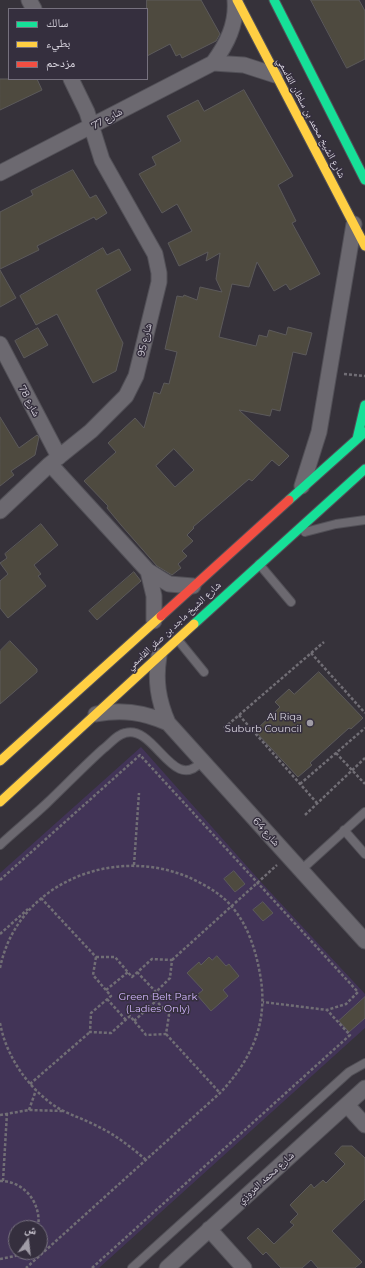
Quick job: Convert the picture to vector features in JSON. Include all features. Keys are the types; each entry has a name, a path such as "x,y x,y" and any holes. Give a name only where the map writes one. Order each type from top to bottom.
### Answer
{"main road":[{"name":"شارع الشيخ محمد بن سلطان القاسمي","path":"236,0 365,246"},
{"name":"شارع الشيخ محمد بن سلطان القاسمي","path":"274,0 365,180"},
{"path":"358,439 365,405"},
{"name":"شارع الشيخ ماجد بن صقر القاسمي","path":"0,761 365,432"},
{"name":"شارع الشيخ ماجد بن صقر القاسمي","path":"0,802 285,539 325,506 365,468"},
{"path":"325,506 352,494"}],"street":[{"path":"236,0 234,22 229,37 213,63 244,65 275,75"},
{"name":"شارع 77","path":"0,173 213,63"},
{"name":"شارع 95","path":"0,511 54,461 106,417 130,390 138,368 159,282 159,273 155,254 102,160 92,126 81,98 72,80"},
{"path":"300,489 308,470 320,432 354,223"},
{"name":"شارع 78","path":"0,344 54,461 148,571"},
{"path":"148,571 169,584 193,586"},
{"path":"148,571 154,596 154,621"},
{"name":"شارع 64","path":"159,656 157,670 159,697 168,723 365,940"},
{"name":"شارع 64","path":"96,714 125,710 140,713 168,723"},
{"name":"شارع محمد المروزي","path":"167,1268 365,1088"},
{"path":"347,1105 365,1125"},
{"path":"209,1229 244,1268"}],"lane":[{"path":"285,539 318,528 365,520"},
{"path":"258,564 291,602"},
{"path":"177,639 204,672"},
{"path":"0,845 42,808 76,773 122,734 132,732 142,734 176,768 188,769 199,765 202,761"},
{"path":"301,870 365,812"},
{"path":"344,830 365,854"},
{"path":"132,1268 349,1072 365,1063"}],"path":[{"path":"330,372 365,376"},
{"path":"224,728 324,642"},
{"path":"311,653 365,713"},
{"path":"239,715 317,803"},
{"path":"300,784 365,728"},
{"path":"336,753 365,784"},
{"path":"0,880 140,755 358,992 346,1004 339,1008 327,1010 262,1002"},
{"path":"304,815 365,758"},
{"path":"134,865 139,793"},
{"path":"166,1034 169,1015 152,996 170,978 172,960 233,907 288,856"},
{"path":"0,934 41,898 55,888 85,873 106,868 134,865 156,867 177,872 197,881 216,893 233,907 252,942 261,982 262,1002 260,1023 255,1042 246,1061 234,1078 220,1093 26,1268"},
{"path":"41,898 96,957 115,957 132,976 152,959 172,960"},
{"path":"0,968 13,934 21,920 41,898"},
{"path":"90,1032 91,1013 111,996 93,975 96,957"},
{"path":"106,990 128,972"},
{"path":"137,972 156,992"},
{"path":"107,999 126,1020"},
{"path":"134,1021 156,1001"},
{"path":"92,1268 350,1035 327,1010"},
{"path":"30,1084 90,1032 111,1033 130,1016 146,1035 166,1034"},
{"path":"0,1023 6,1044 13,1060 36,1090 63,1111 107,1131 146,1160"},
{"path":"166,1034 220,1093"},
{"path":"29,1110 36,1090"},
{"path":"0,1115 29,1110 63,1111"},
{"path":"7,1113 2,1181 20,1186 32,1198 38,1214 38,1220"}],"green space":[{"name":"Green Belt Park (Ladies Only)","path":"141,747 260,881 365,994 365,1028 99,1268 0,1268 0,873"}],"building":[{"path":"147,0 201,0 220,34 216,41 182,58 180,54 176,56 170,44 148,55"},
{"path":"311,0 359,0 365,11 365,59 347,68"},
{"path":"0,79 37,80 42,90 0,110"},
{"path":"244,90 293,176 278,185 296,221 292,223 320,274 290,290 286,284 274,291 257,262 249,287 232,284 219,337 256,346 259,335 267,337 269,330 286,335 288,327 312,333 306,355 293,352 280,411 272,409 270,416 239,410 289,456 279,466 272,460 252,481 249,479 193,527 194,528 187,535 193,541 182,551 187,556 178,564 181,568 172,575 157,566 107,508 108,506 84,481 116,452 108,443 135,418 144,428 154,392 160,394 164,383 169,384 177,352 165,349 177,296 183,297 184,295 197,300 200,287 222,292 216,279 220,253 206,261 208,252 179,266 168,243 192,231 177,204 162,213 139,174 156,165 152,157 181,141 167,116 198,100 204,111","holes":["174,449 194,470 175,487 156,466"]},
{"path":"73,170 90,198 96,195 107,213 96,220 94,217 37,246 39,250 0,269 0,212 33,195 31,191"},
{"path":"103,248 107,255 119,249 131,270 96,290 123,343 116,371 93,383 57,314 36,325 20,296"},
{"path":"0,270 16,298 0,307"},
{"path":"38,328 48,345 24,358 15,341"},
{"path":"0,417 19,448 37,435 39,437 35,455 11,471 14,475 0,486"},
{"path":"41,524 58,545 34,565 41,574 38,576 46,586 8,618 0,608 0,581 8,574 0,563 7,558 5,554"},
{"path":"134,572 141,581 97,620 89,611"},
{"path":"10,641 37,669 37,672 0,704 0,651"},
{"name":"Al Riqa Suburb Council","path":"319,672 363,718 351,729 349,728 310,763 312,765 298,777 255,731 280,707 275,702 289,689 294,694"},
{"path":"234,871 245,884 235,892 224,879"},
{"path":"263,902 273,913 263,921 253,910"},
{"path":"217,956 226,966 229,964 239,976 223,990 228,996 211,1011 197,995 203,990 187,973 199,962 201,965 209,957 212,960"},
{"path":"365,997 365,1018 349,1032 339,1021"},
{"path":"342,1146 352,1146 365,1158 365,1199 332,1231 362,1262 355,1268 318,1268 311,1260 302,1268 281,1268 266,1252 263,1255 247,1238 258,1228 274,1244 294,1225 290,1222 298,1214 290,1205 311,1184 314,1188 323,1180 326,1183 345,1164 335,1154"}],"traffic: fast":[{"path":"274,0 365,180"},
{"path":"357,439 365,405"},
{"path":"289,500 365,432"},
{"path":"194,624 365,469"}],"traffic: slow":[{"path":"237,0 365,246"},
{"path":"0,761 161,616"},
{"path":"0,802 194,624"}],"traffic: jam":[{"path":"161,616 289,500"}],"place":[{"name":"Al Riqa Suburb Council","path":"310,723"}]}
